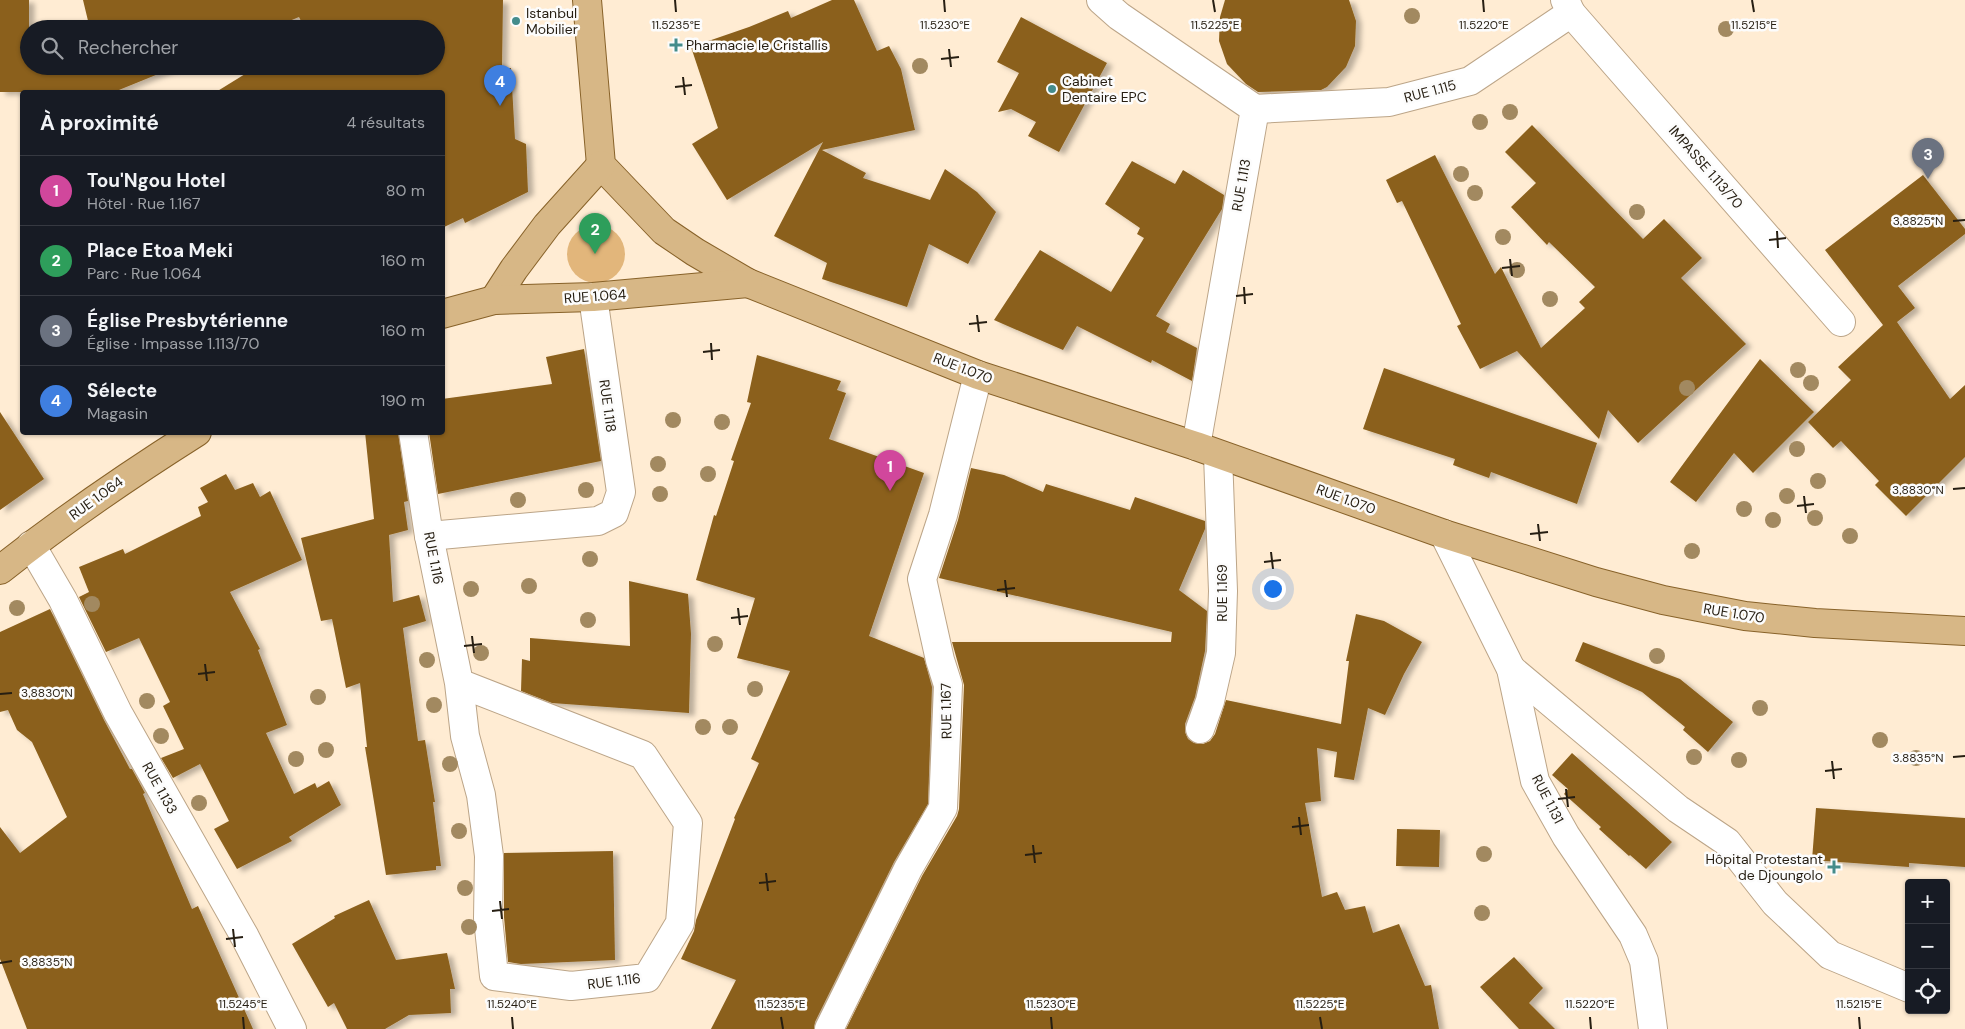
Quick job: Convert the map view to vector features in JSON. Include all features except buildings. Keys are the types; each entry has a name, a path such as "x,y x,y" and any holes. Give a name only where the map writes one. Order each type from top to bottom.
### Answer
{"main road":[{"path":"494,300 514,269 547,225 601,165 587,0"},
{"name":"RUE 1.070","path":"601,165 664,231 695,252 748,283 978,375 1207,451 1444,534 1596,582 1663,600 1745,616 1815,623 1965,631"},
{"name":"RUE 1.064","path":"445,313 494,300 593,297 748,283"},
{"name":"RUE 1.064","path":"0,570 31,545 124,478 192,435"}],"street":[{"path":"1101,0 1119,16 1255,109"},
{"name":"RUE 1.115","path":"1255,109 1388,102 1470,81 1568,7"},
{"name":"IMPASSE 1.113/70","path":"1568,7 1841,322"},
{"name":"RUE 1.113","path":"1207,451 1255,109"},
{"name":"RUE 1.118","path":"429,536 598,520 614,513 621,492 593,297"},
{"name":"RUE 1.167","path":"829,1029 908,869 943,808 948,685 940,660 922,579 943,515 978,375"},
{"name":"RUE 1.116","path":"413,435 429,536 459,683 465,736 481,795 489,856 488,918 494,976 571,986 647,978 680,923 688,823 643,755 459,683"},
{"name":"RUE 1.169","path":"1200,729 1210,701 1221,653 1223,591 1207,451"},
{"name":"RUE 1.131","path":"1444,534 1511,669 1535,781 1566,836 1633,935 1644,961 1653,1029"},
{"name":"RUE 1.133","path":"31,545 63,600 118,713 246,937 292,1029"},
{"path":"1511,669 1678,809 1727,842 1774,903 1830,955 1905,986"}],"shaded area":[{"path":"590,225 602,225 617,233 625,248 625,260 617,275 602,283 590,283 575,275 567,260 567,248 575,233"}],"place":[{"name":"Istanbul Mobilier","path":"516,21"},
{"name":"Pharmacie le Cristallis","path":"676,45"},
{"name":"Cabinet Dentaire EPC","path":"1052,89"},
{"name":"Sélecte","path":"500,106"},
{"name":"Église Presbytérienne","path":"1928,179"},
{"name":"Place Etoa Meki","path":"595,254"},
{"name":"Tou'Ngou Hotel","path":"890,491"},
{"name":"Hôpital Protestant de Djoungolo","path":"1834,867"}]}
